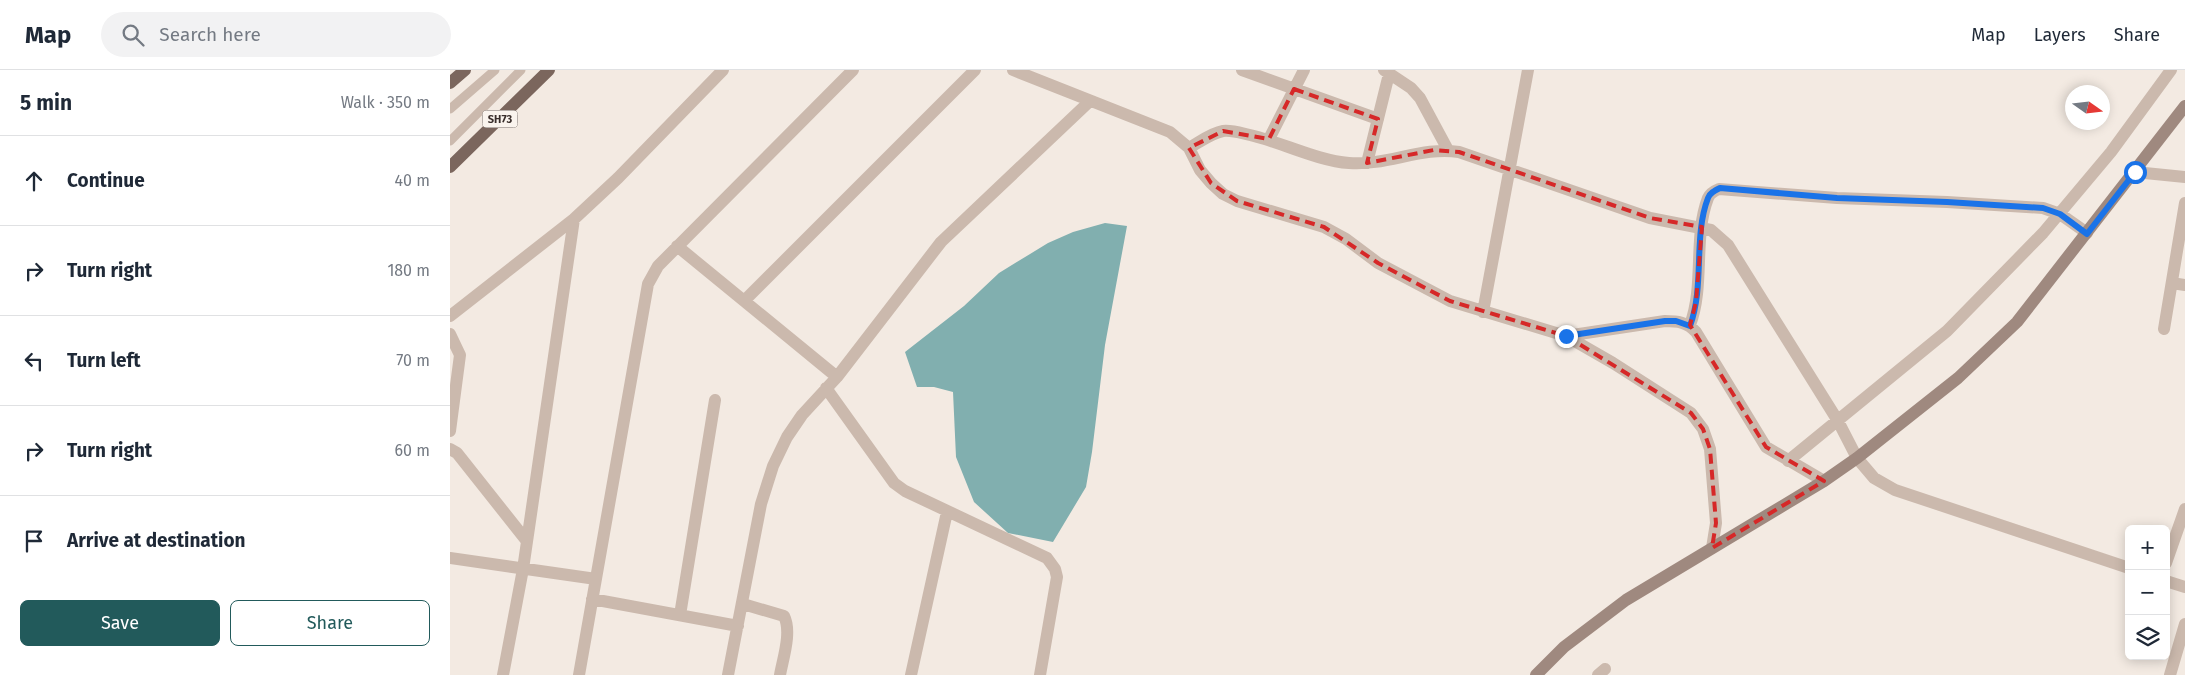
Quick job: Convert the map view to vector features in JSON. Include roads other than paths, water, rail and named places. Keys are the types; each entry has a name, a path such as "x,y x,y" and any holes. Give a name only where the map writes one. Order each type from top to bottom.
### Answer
{"main road":[{"path":"450,83 465,70"},
{"name":"SH73","path":"450,167 549,70"}],"street":[{"path":"450,316 574,219 618,178 723,70"},
{"path":"579,675 648,284 658,266 677,246 853,70"},
{"path":"744,301 974,70"},
{"path":"1013,70 1170,132 1189,148 1200,170 1223,194 1237,201 1324,227 1346,239 1378,263 1450,301 1566,336 1613,363 1691,413 1703,429 1710,449 1715,489 1716,523 1712,548"},
{"path":"1242,70 1378,119"},
{"path":"1269,139 1304,70"},
{"path":"1482,312 1528,70"},
{"path":"1788,461 1947,331 2060,214 2111,152 2171,70"},
{"path":"1367,163 1378,119 1386,72 1411,88 1420,98 1448,150"},
{"path":"728,675 761,504 773,466 787,437 802,415 836,377 941,242 1090,101"},
{"path":"1540,674 1564,647 1626,600 1824,481 1857,458 1958,378 2017,322 2185,106"},
{"path":"1189,148 1213,134 1233,131 1269,139 1332,160 1349,163 1367,163 1434,150 1448,150 1650,218 1702,228 1720,236 1728,245 1838,421 1857,458 1874,478 1895,490 2125,567"},
{"path":"2135,172 2185,177"},
{"path":"1690,326 1696,302 1702,228 1708,197 1713,191 1727,188 1837,198 2043,208 2060,214 2087,234"},
{"path":"2164,329 2185,203"},
{"path":"503,675 522,569 574,219"},
{"path":"677,246 836,377"},
{"path":"2172,283 2185,285"},
{"path":"1566,336 1665,321 1676,321 1690,326 1696,332 1766,447 1824,481"},
{"path":"450,334 460,355 450,432"},
{"path":"826,388 894,483 947,512 1047,558 1055,569 1057,577 1040,675"},
{"path":"680,615 715,400"},
{"path":"450,449 458,453 526,540"},
{"path":"2170,552 2185,509"},
{"path":"911,675 947,512"},
{"path":"450,558 596,579"},
{"path":"2170,582 2185,587"},
{"path":"592,599 738,626"},
{"path":"742,604 784,616 787,631 780,675"},
{"path":"2170,675 2185,624"}],"lane":[{"path":"450,109 495,70"},
{"path":"450,141 521,70"}],"water":[{"path":"1105,223 1127,226 1105,345 1086,487 1053,542 1008,533 974,502 956,457 953,392 934,387 917,387 905,352 964,306 999,273 1048,243 1073,232"}]}
